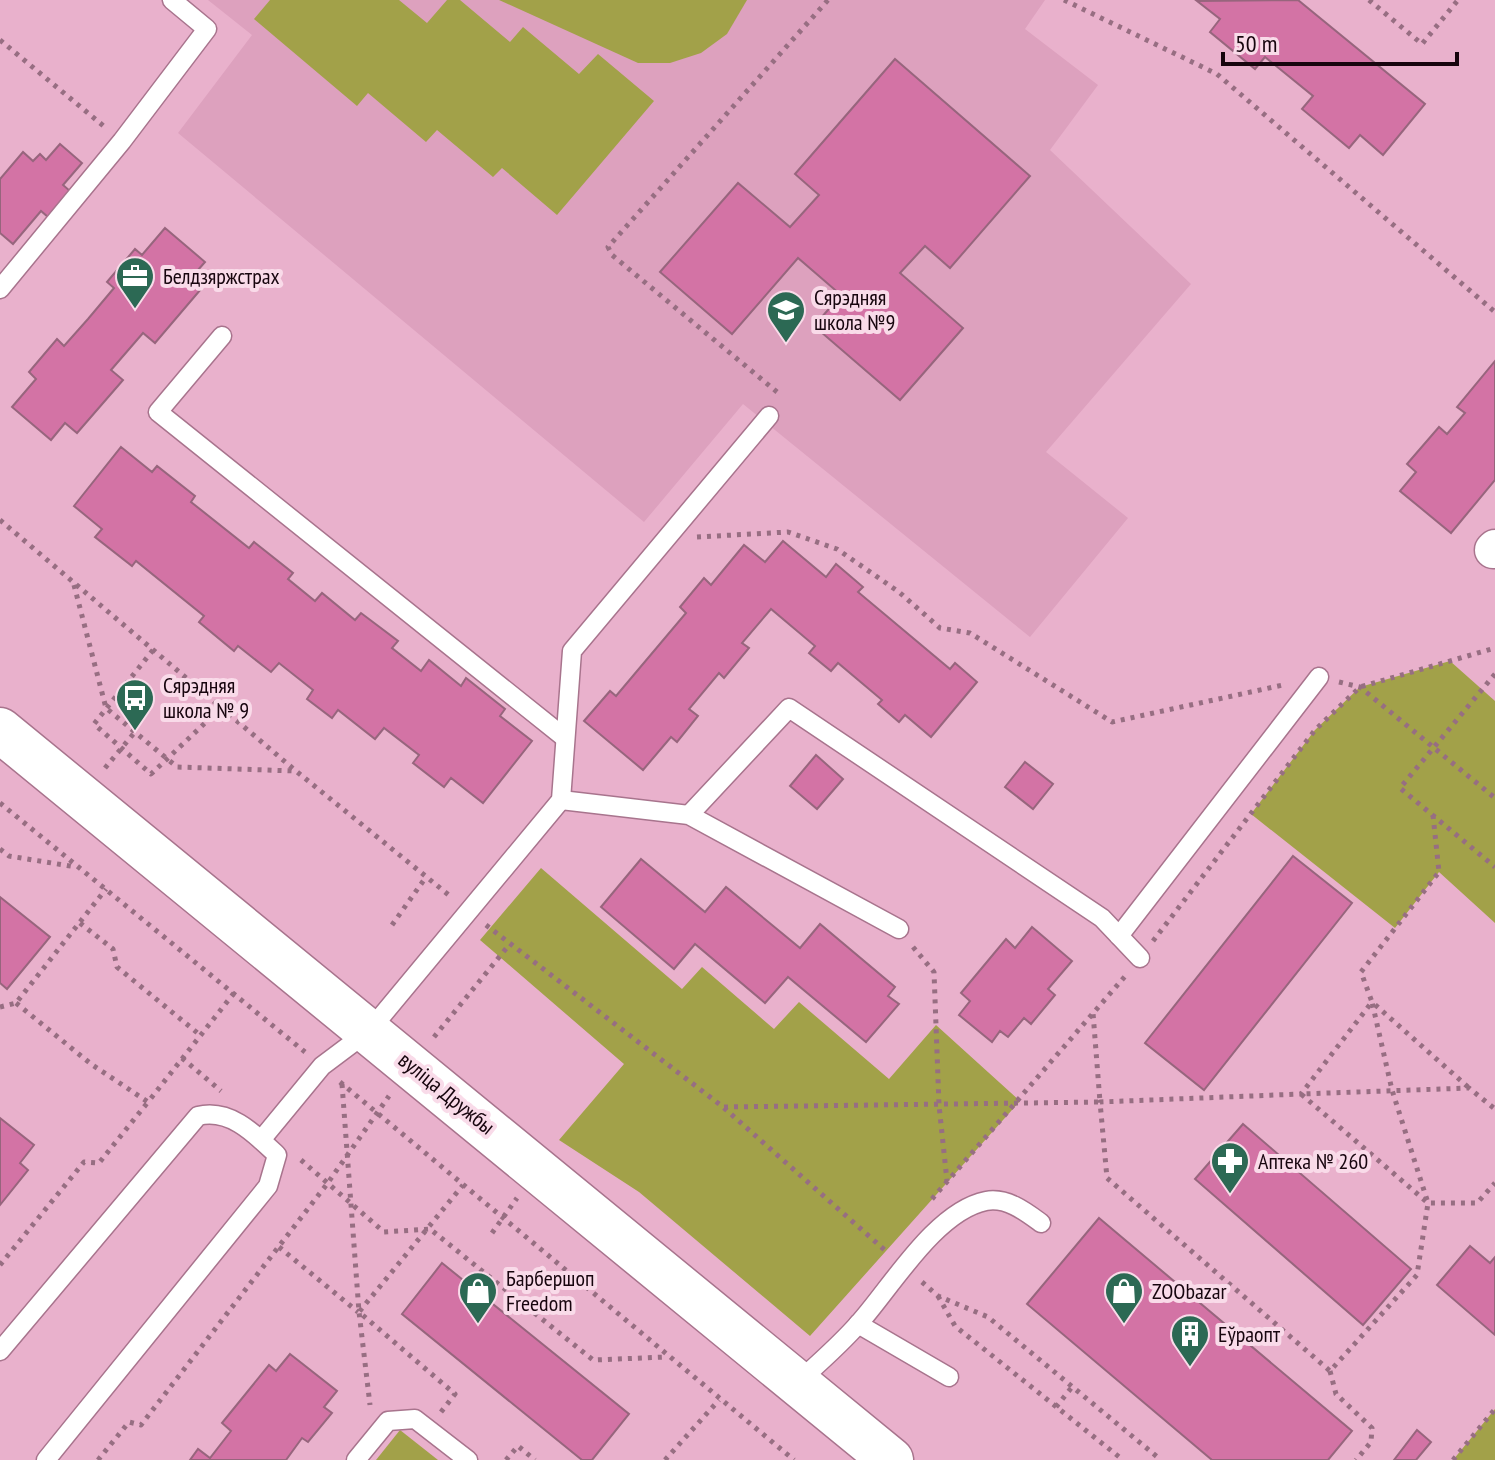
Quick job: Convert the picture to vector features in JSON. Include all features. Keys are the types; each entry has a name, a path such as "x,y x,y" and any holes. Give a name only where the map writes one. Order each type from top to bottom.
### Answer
{"main road":[{"name":"вуліца Дружбы","path":"0,730 370,1030 891,1460"}],"lane":[{"path":"0,289 122,141 207,29 172,0"},
{"path":"222,336 158,412 565,738"},
{"path":"265,1136 322,1066 370,1030 561,800 572,651 769,416"},
{"path":"1119,936 1319,677"},
{"path":"689,815 789,708 1102,918 1140,958"},
{"path":"561,800 689,815 899,929"},
{"path":"0,1351 198,1116 212,1113 228,1116 265,1136 277,1155 268,1186 46,1460"},
{"path":"798,1382 858,1324 905,1267 955,1215 988,1200 1016,1205 1041,1223"},
{"path":"858,1324 949,1377"},
{"path":"356,1460 388,1421 415,1419 468,1460"}],"path":[{"path":"769,416 784,398 612,255 608,247 828,0"},
{"path":"1064,0 1217,74 1495,312"},
{"path":"1369,0 1422,44 1458,0"},
{"path":"0,40 122,141"},
{"path":"0,520 296,771 509,945 723,1107 938,1296 988,1317 1161,1460"},
{"path":"673,530 704,540 788,532 837,549 899,592 940,628 970,633 1112,722 1319,677 1360,687 1495,798"},
{"path":"74,584 106,708 177,767 296,771"},
{"path":"927,1205 1020,1101 1140,958 1315,730 1360,687 1495,648"},
{"path":"153,650 94,724 151,774 222,707"},
{"path":"1495,674 1400,788 1495,867"},
{"path":"82,797 135,732"},
{"path":"0,803 234,993 794,1460"},
{"path":"1330,1371 1417,1275 1428,1203 1392,1090 1372,1002 1361,972 1439,872 1433,815"},
{"path":"0,849 9,856 79,867"},
{"path":"392,925 426,877"},
{"path":"0,1007 16,1003 106,889"},
{"path":"80,923 113,949 117,967 200,1035"},
{"path":"899,929 934,972 939,1105 947,1182"},
{"path":"98,1460 129,1422 141,1425 347,1158 412,1065 509,945"},
{"path":"0,1265 84,1162 99,1163 234,993"},
{"path":"1372,1002 1495,1109"},
{"path":"1301,1094 1372,1002"},
{"path":"16,1003 91,1064 148,1102"},
{"path":"1093,1013 1107,1178 1330,1371 1336,1394 1372,1428 1371,1442 1356,1460"},
{"path":"182,1058 225,1095"},
{"path":"342,1083 359,1312 374,1438"},
{"path":"723,1107 1100,1102 1469,1088"},
{"path":"1301,1094 1428,1203 1477,1203 1495,1183"},
{"path":"265,1136 384,1232 430,1229 593,1360 668,1356"},
{"path":"359,1312 463,1185"},
{"path":"886,1251 896,1239"},
{"path":"279,1247 455,1394 428,1428"},
{"path":"938,1296 955,1326 1123,1460"},
{"path":"1056,1407 1072,1387"},
{"path":"665,1460 719,1400"},
{"path":"1453,1460 1495,1409"},
{"path":"506,1460 518,1446 535,1460"}],"shaded area":[{"name":"Сярэдняя школа №9","path":"208,0 1045,0 1025,29 1098,85 1050,150 1191,284 1046,452 1128,518 1030,637 743,404 644,522 178,133 252,35"},
{"path":"270,0 399,0 427,23 447,0 460,0 510,42 523,27 579,74 598,54 654,101 557,215 502,168 493,177 437,130 426,142 368,93 357,106 254,19"},
{"path":"499,0 747,0 727,34 701,53 670,63 638,63"},
{"path":"1450,661 1495,701 1495,923 1439,872 1395,928 1251,814 1315,730 1360,687"},
{"path":"541,868 682,989 702,967 774,1029 799,1002 889,1079 936,1025 1020,1101 810,1336 639,1192 559,1140 624,1064 480,940"},
{"path":"1495,1409 1495,1460 1453,1460"},
{"path":"400,1430 438,1460 376,1460"}],"building":[{"path":"1298,0 1425,104 1383,155 1360,135 1349,148 1302,109 1313,96 1265,57 1255,69 1210,32 1220,19 1197,1"},
{"path":"895,59 1030,176 950,268 925,246 900,273 963,328 900,400 814,326 841,295 798,258 732,334 660,272 738,183 790,227 819,195 795,174"},
{"path":"60,144 82,163 63,185 70,191 48,217 41,211 13,244 0,233 0,179 23,152 33,161 40,154 46,160"},
{"path":"165,228 205,262 190,279 201,289 155,343 143,333 111,370 123,380 77,433 65,423 51,440 12,407 36,379 29,372 57,339 64,346 114,288 107,282 135,249 142,255"},
{"path":"1495,361 1495,480 1451,533 1400,491 1416,472 1407,464 1439,427 1447,434 1465,413 1457,407"},
{"path":"121,447 152,472 157,466 195,496 191,502 249,548 254,542 293,573 288,579 315,601 322,593 355,620 361,613 398,641 392,648 421,671 429,660 461,686 466,678 505,709 500,716 532,741 483,803 451,778 444,787 413,763 419,755 384,728 375,739 338,710 332,718 307,699 313,690 279,663 271,672 238,646 234,651 199,622 204,616 136,561 132,566 95,537 102,529 74,506"},
{"path":"783,541 826,577 836,564 863,587 858,592 950,669 955,663 977,682 931,737 905,715 899,722 878,704 882,700 838,663 831,671 809,653 815,646 771,609 742,643 749,648 724,678 719,673 689,709 698,716 677,742 671,737 643,770 584,721 610,691 616,696 686,613 680,607 704,578 711,585 744,545 765,562"},
{"path":"816,755 843,779 817,809 790,786"},
{"path":"1025,762 1053,784 1033,809 1005,787"},
{"path":"1293,856 1352,903 1204,1090 1145,1043"},
{"path":"641,859 705,912 726,887 800,948 820,924 895,987 888,996 899,1004 866,1042 788,977 765,1003 695,944 674,969 601,907"},
{"path":"0,897 50,937 7,989 0,983"},
{"path":"1032,927 1072,961 1048,989 1055,995 1031,1024 1024,1018 1008,1037 1000,1031 992,1042 959,1015 970,1001 961,993 1006,939 1015,948"},
{"path":"0,1118 34,1145 20,1163 28,1170 0,1205"},
{"path":"1243,1124 1411,1269 1363,1325 1195,1179"},
{"name":"Еўраопт","path":"1099,1218 1352,1431 1328,1460 1212,1460 1027,1304"},
{"path":"1470,1246 1490,1263 1495,1257 1495,1335 1437,1285"},
{"path":"442,1263 629,1414 592,1460 582,1460 402,1314"},
{"path":"290,1354 337,1391 324,1407 332,1413 308,1442 302,1438 286,1460 190,1460 198,1449 210,1458 231,1431 222,1423 269,1365 276,1371"},
{"path":"1417,1430 1431,1442 1416,1460 1394,1460"}],"place":[{"name":"Белдзяржстрах","path":"135,310"},
{"name":"Сярэдняя школа №9","path":"786,344"},
{"name":"Сярэдняя школа № 9","path":"135,732"},
{"name":"Аптека № 260","path":"1230,1195"},
{"name":"Барбершоп Freedom","path":"478,1325"},
{"name":"ZOObazar","path":"1124,1325"},
{"name":"Еўраопт","path":"1190,1368"}]}
